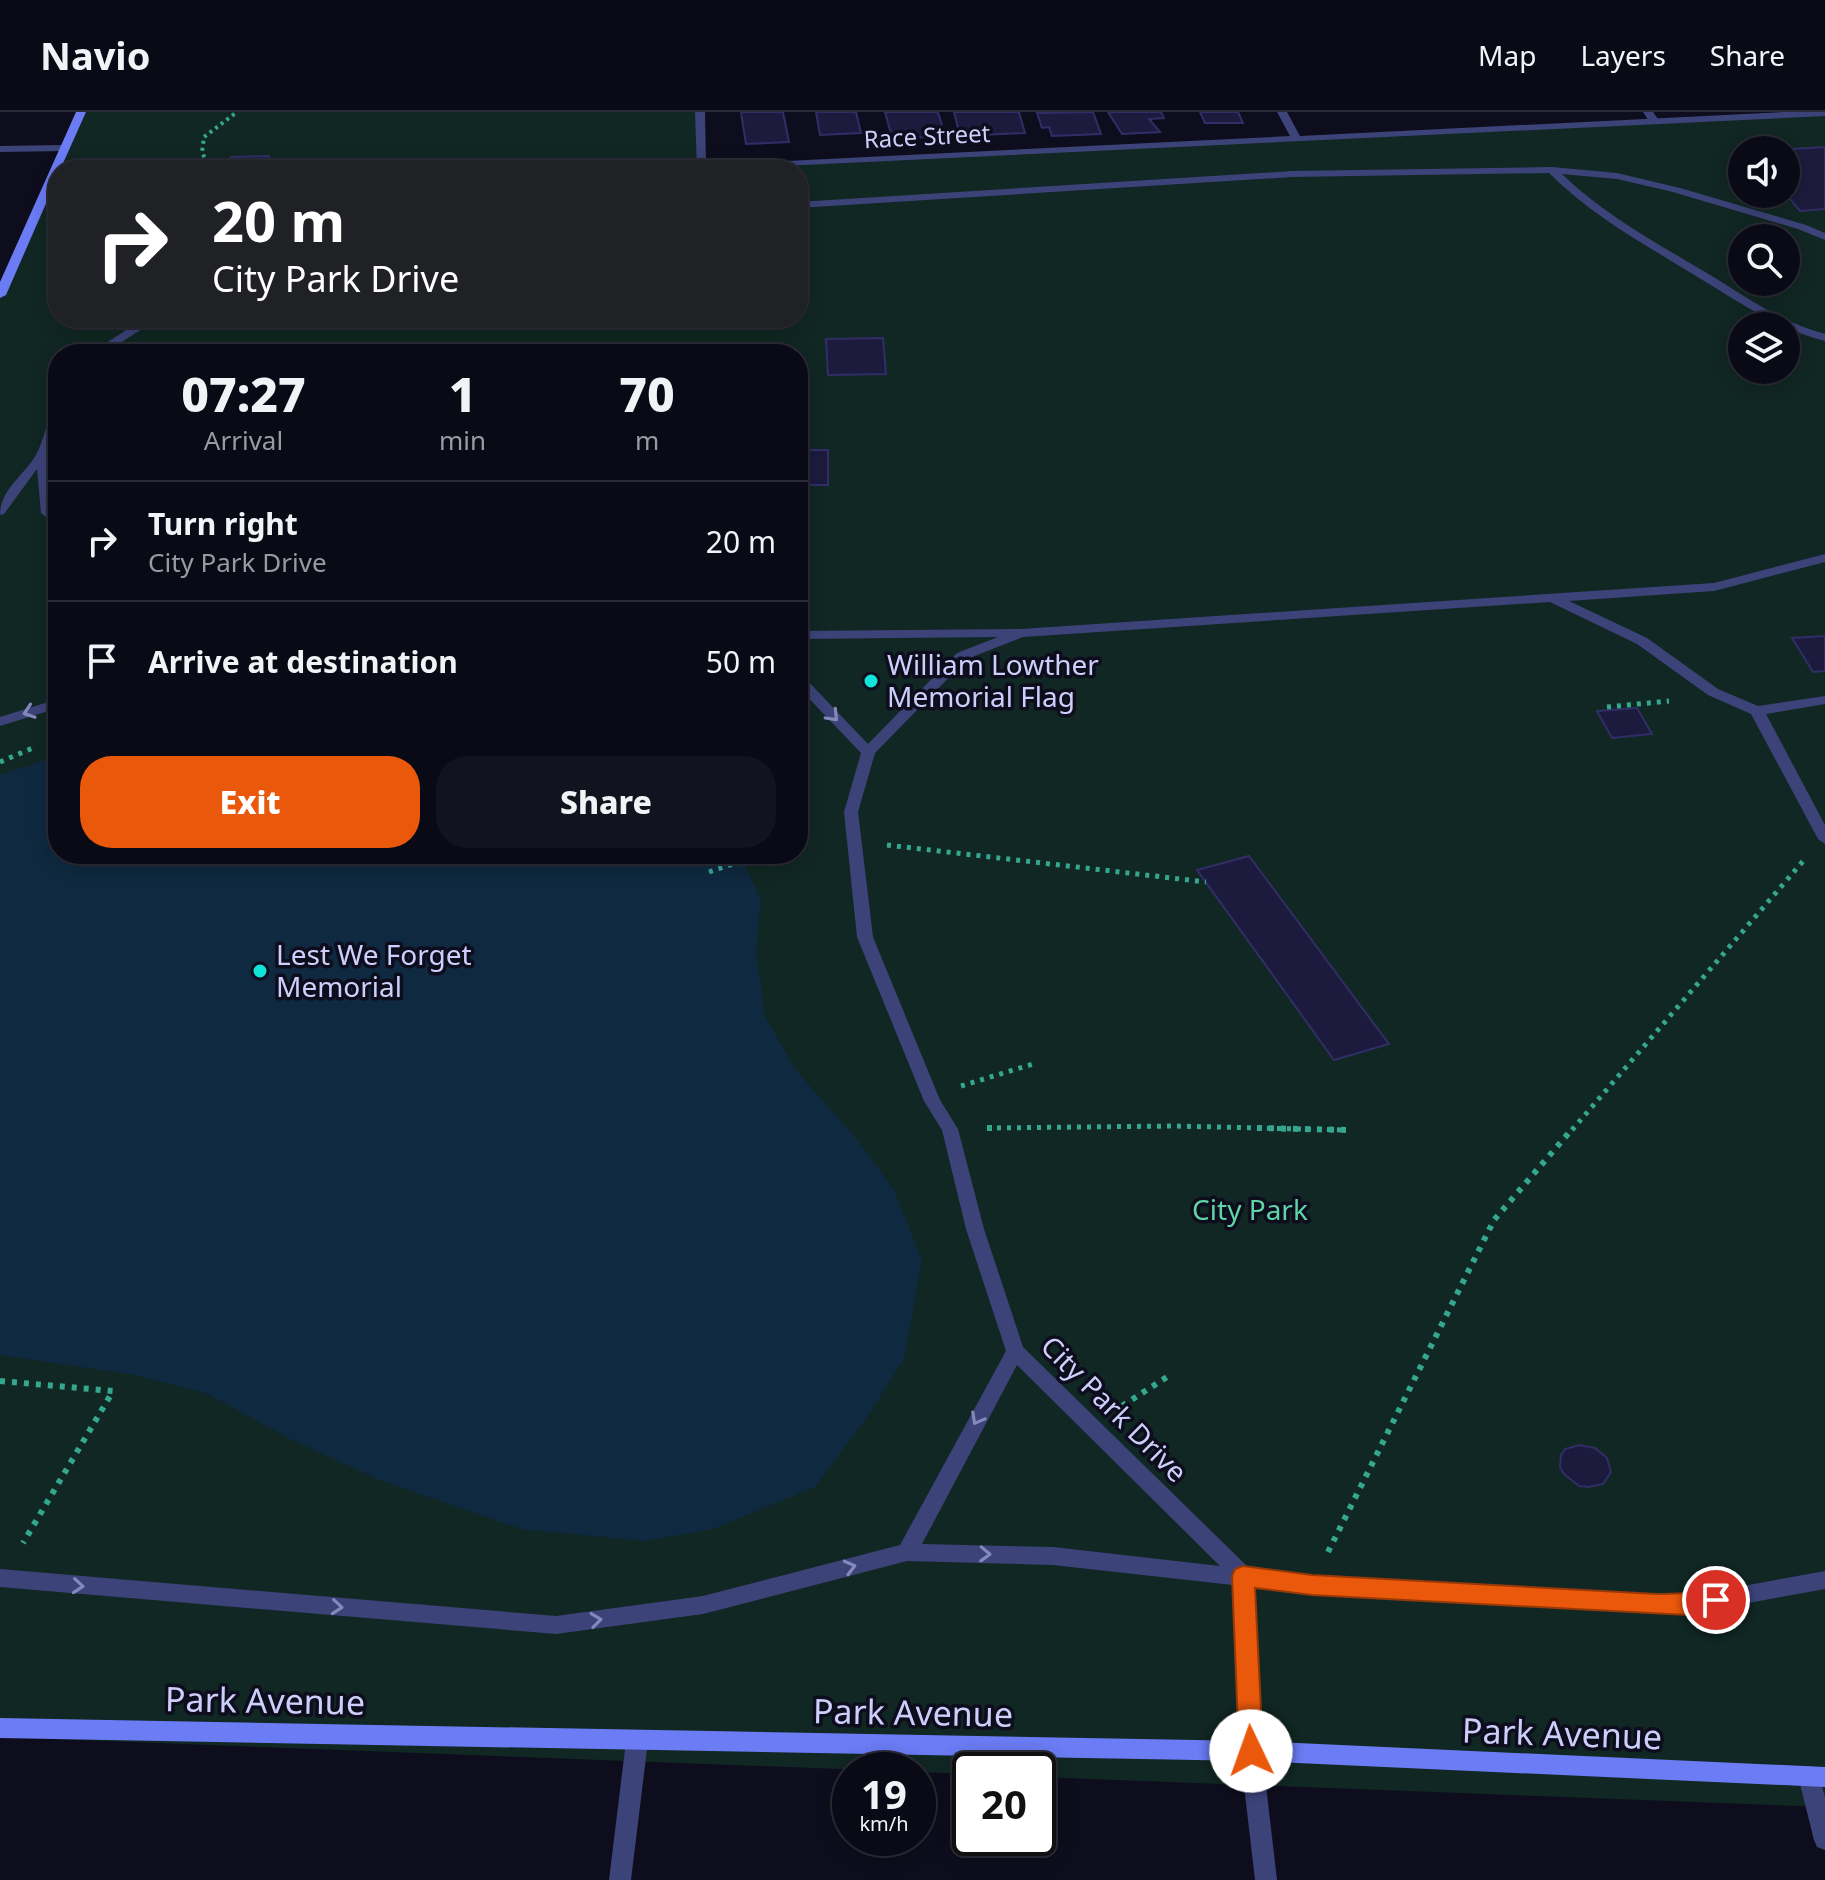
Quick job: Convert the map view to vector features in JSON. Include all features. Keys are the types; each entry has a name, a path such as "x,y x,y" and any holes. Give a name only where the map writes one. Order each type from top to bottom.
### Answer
{"street":[{"path":"60,160 81,112"},
{"name":"Race Street","path":"700,112 701,160"},
{"path":"1282,112 1297,139"},
{"name":"Race Street","path":"808,163 1297,139 1652,117 1825,113"},
{"path":"0,149 65,148"},
{"path":"1552,170 1575,194 1650,243 1784,324 1825,338"},
{"path":"808,204 1292,174 1552,170 1617,176 1676,190 1802,227 1825,237"},
{"path":"0,295 6,268 48,187"},
{"path":"111,344 137,328"},
{"path":"48,433 42,454 48,514"},
{"path":"0,511 42,454"},
{"path":"808,635 1021,633 1714,587 1825,558"},
{"path":"1551,597 1642,641 1713,692 1757,711 1825,700"},
{"name":"City Park Drive","path":"1021,633 962,656 868,752 851,812 865,937 930,1096 950,1129 975,1229 1015,1351 1243,1576"},
{"path":"808,689 868,752"},
{"path":"0,722 48,706"},
{"path":"1757,711 1825,839"},
{"path":"907,1552 1015,1351"},
{"path":"1,1578 556,1625 703,1605 907,1552 1053,1556 1312,1585 1688,1605 1825,1580"},
{"path":"1243,1576 1251,1751 1266,1880"},
{"name":"Park Avenue","path":"0,1728 1251,1751 1817,1776"},
{"path":"620,1880 637,1741"},
{"path":"1817,1776 1825,1840"}],"path":[{"path":"206,160 202,152 204,137 237,112"},
{"path":"1607,707 1703,697 1713,692"},
{"path":"0,762 44,743"},
{"path":"854,842 1206,882"},
{"path":"1312,1585 1494,1220 1805,860"},
{"path":"709,872 732,864"},
{"path":"930,1096 1033,1064"},
{"path":"950,1129 1174,1126 1348,1130"},
{"path":"1092,1427 1167,1377"},
{"path":"0,1381 113,1391 1,1578"}],"green space":[{"name":"City Park","path":"81,112 695,112 700,160 60,160"},
{"name":"City Park","path":"1825,113 1825,1807 1056,1778 1056,1752 952,1752 952,1773 936,1773 936,1752 832,1752 832,1769 0,1737 0,296 48,187 48,328 808,328 808,162"}],"water":[{"path":"48,759 48,864 744,864 761,901 756,952 765,1016 795,1069 860,1143 894,1190 922,1260 904,1359 867,1417 815,1487 713,1529 645,1541 521,1529 380,1480 294,1441 208,1394 136,1375 0,1355 0,775"}],"building":[{"path":"741,112 783,112 789,142 746,144"},
{"path":"816,112 856,112 861,133 820,135"},
{"path":"885,112 938,112 944,132 907,138 906,133 891,134"},
{"path":"954,112 1019,112 1025,133 960,136"},
{"path":"1093,112 1101,134 1052,136 1049,127 1042,128 1037,113"},
{"path":"1108,112 1161,112 1164,118 1149,119 1160,132 1122,134"},
{"path":"1200,112 1238,112 1243,123 1205,123"},
{"path":"1825,147 1825,209 1800,211 1798,208 1800,208 1800,148"},
{"path":"269,156 268,160 230,160 231,157"},
{"path":"883,338 886,374 828,375 826,339"},
{"path":"808,450 828,450 828,485 808,485"},
{"path":"1825,636 1825,671 1813,672 1792,638"},
{"path":"1637,708 1652,734 1612,738 1597,711"},
{"path":"1249,856 1389,1044 1334,1060 1197,870"},
{"path":"1579,1445 1595,1448 1607,1458 1611,1472 1603,1484 1579,1486 1564,1474 1560,1467 1561,1455 1565,1449"}],"place":[{"name":"William Lowther Memorial Flag","path":"871,681"},
{"name":"Lest We Forget Memorial","path":"260,971"}],"route":[{"path":"1251,1751 1243,1576 1312,1585 1657,1604 1688,1605 1716,1600"}]}
